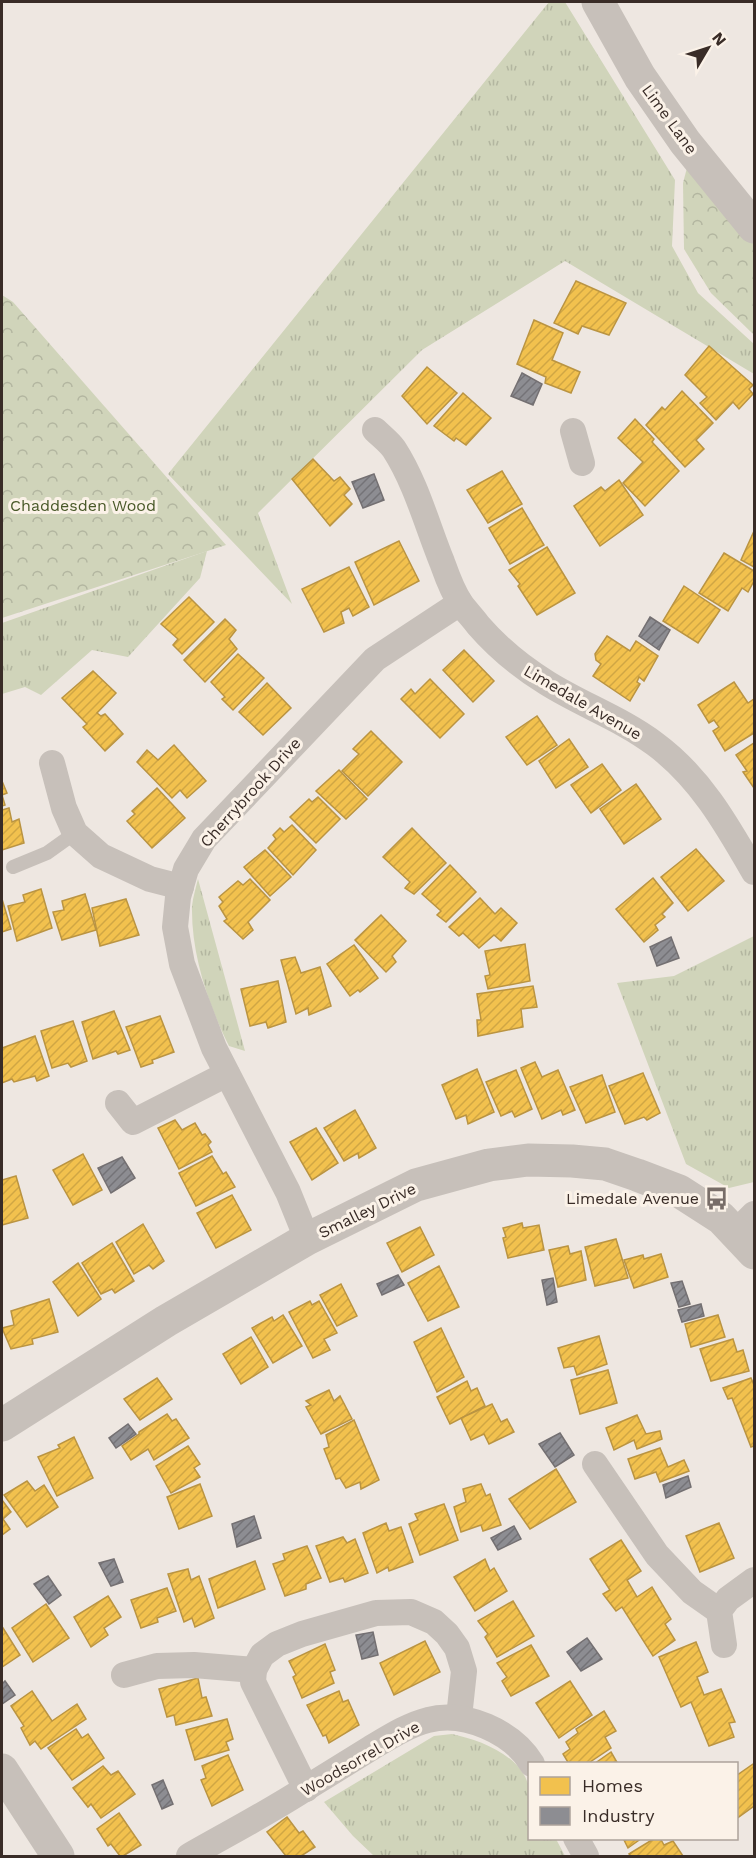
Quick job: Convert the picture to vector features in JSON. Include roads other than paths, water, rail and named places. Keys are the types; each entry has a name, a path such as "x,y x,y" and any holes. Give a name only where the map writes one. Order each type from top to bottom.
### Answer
{"street":[{"name":"Lime Lane","path":"598,2 639,77 686,142 754,227"},
{"name":"Limedale Avenue","path":"375,430 393,447 413,486 448,579 460,603 494,642 519,664 548,684 638,732 687,773 711,801 754,872"},
{"path":"573,430 582,464"},
{"name":"Cherrybrook Drive","path":"307,1239 288,1192 214,1048 182,964 175,927 178,897 186,869 204,839 375,659 460,603"},
{"path":"52,764 64,808 75,833 101,856 150,879 181,887"},
{"path":"118,1102 133,1122 227,1074"},
{"name":"Smalley Drive","path":"2,1425 166,1321 307,1239 416,1185 489,1165 528,1160 605,1164 679,1191 748,1233"},
{"path":"595,1464 657,1555 692,1592 719,1611"},
{"path":"724,1645 719,1611 728,1599 754,1580"},
{"path":"306,1789 253,1682 254,1670 262,1655 276,1644 376,1613 411,1612 434,1622 457,1648 464,1671 459,1717"},
{"path":"124,1675 158,1666 194,1665 254,1670"},
{"name":"Woodsorrel Drive","path":"189,1857 384,1741 429,1719 459,1717 503,1735 526,1753 531,1762"},
{"path":"2,1770 58,1857"},
{"path":"577,1840 586,1857"}],"lane":[{"path":"13,867 46,853 75,833"}],"place":[{"name":"Limedale Avenue","path":"717,1198"}],"park label":[{"name":"Chaddesden Wood","path":"83,505"}]}
